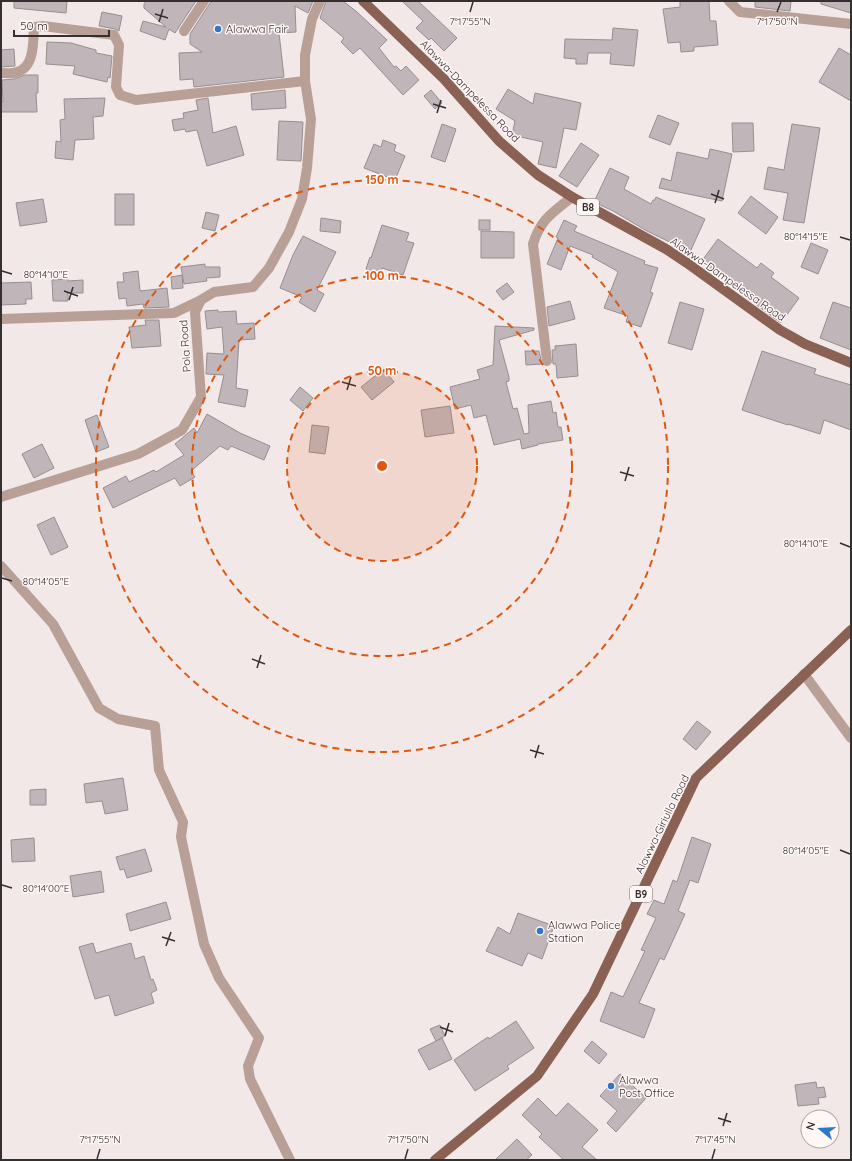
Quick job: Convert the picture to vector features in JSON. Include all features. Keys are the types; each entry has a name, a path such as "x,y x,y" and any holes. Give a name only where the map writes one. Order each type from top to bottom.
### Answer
{"main road":[{"name":"Alawwa-Dampelessa Road","path":"363,1 444,79 499,140 538,175 572,197 666,249 780,330 805,344 851,363"},
{"name":"Alawwa-Giriulla Road","path":"436,1160 537,1076 593,994 696,778 851,630"}],"street":[{"path":"184,31 204,1"},
{"path":"1,319 174,313 214,292 253,287 269,268 289,232 302,199 310,119 305,82 305,55 312,19 320,1"},
{"path":"729,1 740,12 851,24"},
{"path":"1,73 17,72 25,68 31,58 34,27 43,26 114,35 119,45 116,87 120,95 136,100 305,82"},
{"path":"547,361 533,244 538,230 547,217 572,197"},
{"name":"Pola Road","path":"1,497 138,454 182,430 201,397 195,312 201,300"},
{"path":"1,566 53,624 99,708 118,719 155,726 159,770 183,822 181,837 204,944 219,978 259,1038 248,1066 250,1079 290,1160"},
{"path":"804,674 851,738"}],"building":[{"path":"14,1 67,1 66,13 14,8"},
{"path":"146,1 196,1 175,33 169,29 165,40 140,31 143,21 166,27 144,8"},
{"path":"213,1 313,1 308,13 295,6 296,32 279,33 284,77 194,87 193,79 180,80 179,53 202,52 190,44 190,34 210,3"},
{"path":"326,1 343,1 357,12 387,40 379,48 394,67 396,66 401,71 406,66 419,80 403,95 360,48 353,54 341,42 344,38 320,18"},
{"path":"402,1 418,1 457,38 444,51 431,38 429,40 416,28 423,21"},
{"path":"680,1 709,1 710,21 716,21 718,45 694,47 694,51 681,52 680,42 668,43 663,9 680,7"},
{"path":"755,1 791,1 790,11 755,7"},
{"path":"821,1 851,1 851,13 821,4"},
{"path":"102,12 122,16 119,31 99,26"},
{"path":"613,28 638,30 634,66 610,64 611,53 588,53 587,64 576,64 576,59 564,58 565,39 612,40"},
{"path":"47,42 71,43 96,50 96,53 112,56 110,78 108,77 107,82 73,74 75,66 46,64"},
{"path":"839,48 851,55 851,101 819,82"},
{"path":"14,49 15,66 1,67 1,50"},
{"path":"25,75 38,75 38,93 36,93 37,112 1,112 1,102 3,102 2,80 14,79"},
{"path":"508,89 533,104 535,93 581,103 576,130 564,128 556,168 538,164 543,142 512,135 515,121 496,109"},
{"path":"285,90 286,108 252,110 251,94"},
{"path":"431,90 442,103 435,109 424,96"},
{"path":"105,98 103,116 93,117 94,139 75,140 73,160 55,158 56,141 61,142 60,120 65,119 64,99"},
{"path":"208,98 213,133 236,126 244,155 207,166 197,130 186,132 185,129 174,131 172,120 184,118 183,113 198,110 196,100"},
{"path":"658,115 679,123 670,145 649,137"},
{"path":"279,121 303,122 301,161 277,160"},
{"path":"732,123 753,123 754,151 733,152"},
{"path":"442,124 456,129 445,162 431,157"},
{"path":"792,124 820,128 804,223 783,220 788,193 764,189 768,167 784,170"},
{"path":"383,140 396,145 394,151 405,156 395,180 364,168 374,144 381,147"},
{"path":"581,143 599,155 577,187 559,176"},
{"path":"710,149 732,154 722,201 659,188 662,178 671,181 677,152 708,159"},
{"path":"610,168 629,177 624,189 651,204 656,197 705,219 690,252 647,231 613,211 594,202"},
{"path":"115,194 134,194 134,225 115,225"},
{"path":"751,196 778,217 766,234 738,213"},
{"path":"43,199 47,222 20,226 16,203"},
{"path":"206,212 219,215 215,231 202,228"},
{"path":"321,218 341,221 340,233 320,231"},
{"path":"479,220 490,220 490,230 479,230"},
{"path":"564,220 577,226 574,231 645,261 644,264 658,268 650,292 653,293 641,327 626,322 628,316 604,308 618,272 617,271 592,257 593,255 570,246 561,270 547,264 558,238 556,237"},
{"path":"382,225 409,233 406,241 414,243 403,275 382,268 380,274 366,269"},
{"path":"481,231 514,232 514,258 481,258"},
{"path":"303,236 336,252 317,290 324,294 315,312 299,302 302,297 280,288 293,255"},
{"path":"718,239 757,268 761,263 774,273 771,277 799,298 781,323 754,303 758,298 742,285 738,289 701,262"},
{"path":"811,243 828,250 818,274 801,267"},
{"path":"205,264 205,267 220,267 220,277 206,278 207,281 184,284 181,267"},
{"path":"138,271 140,291 167,288 169,307 144,308 143,304 127,306 126,298 119,299 117,282 124,282 123,273"},
{"path":"182,275 183,288 172,289 171,277"},
{"path":"68,279 68,281 83,280 83,293 68,293 68,301 53,301 52,280"},
{"path":"31,282 32,299 26,299 26,304 1,305 1,283"},
{"path":"507,283 514,292 503,300 496,291"},
{"path":"570,301 575,319 549,326 547,307"},
{"path":"680,302 704,309 692,350 668,343"},
{"path":"833,302 851,308 851,350 820,338"},
{"path":"218,310 218,312 236,311 237,324 254,323 255,339 239,340 236,388 248,390 245,407 218,402 224,375 206,374 207,353 224,354 222,327 207,329 205,311"},
{"path":"145,320 159,320 161,346 132,348 129,327 146,325"},
{"path":"495,326 534,328 534,330 499,340 509,377 509,381 506,382 513,409 517,408 524,434 529,433 528,405 551,401 553,413 556,412 558,427 561,427 563,440 538,444 522,449 520,439 494,445 486,415 474,418 471,405 455,409 450,387 480,379 477,370 493,365"},
{"path":"576,344 578,376 557,378 556,364 553,364 552,350 555,350 555,346"},
{"path":"525,351 539,351 542,364 526,365"},
{"path":"762,351 816,369 814,374 851,385 851,430 824,420 820,434 742,410"},
{"path":"384,369 394,382 372,400 361,387"},
{"path":"300,387 313,398 303,411 290,400"},
{"path":"450,406 454,433 425,437 421,410"},
{"path":"207,414 240,433 270,446 264,460 231,446 228,450 220,446 191,471 195,477 180,486 175,478 113,508 103,488 126,476 129,482 154,470 156,472 184,455 175,444 194,428 197,433"},
{"path":"97,415 109,447 96,452 85,420"},
{"path":"312,425 329,427 325,454 309,452"},
{"path":"42,444 54,468 34,478 22,454"},
{"path":"54,517 68,547 51,555 37,525"},
{"path":"697,721 711,732 696,750 683,739"},
{"path":"123,778 128,810 105,814 102,801 86,803 84,784"},
{"path":"46,789 46,805 30,805 30,790"},
{"path":"692,837 711,844 698,883 690,880 678,911 685,914 664,960 660,958 639,1003 655,1009 644,1038 600,1021 611,992 623,997 645,951 641,950 656,918 647,914 654,900 664,904 673,880 677,882"},
{"path":"34,838 35,861 12,862 11,840"},
{"path":"145,849 152,871 127,878 124,869 120,870 116,857"},
{"path":"101,871 104,892 73,897 70,876"},
{"path":"166,902 171,919 130,931 126,914"},
{"path":"518,913 554,926 542,959 528,953 522,966 486,951 498,927 510,934"},
{"path":"93,943 96,953 131,943 135,959 144,956 151,980 153,979 157,990 151,993 154,1003 115,1016 109,995 95,999 79,947"},
{"path":"516,1021 534,1048 507,1066 509,1069 475,1091 454,1060 488,1037 489,1039"},
{"path":"440,1025 445,1036 436,1041 430,1029"},
{"path":"442,1038 452,1059 429,1070 418,1050"},
{"path":"592,1041 607,1054 599,1064 584,1051"},
{"path":"620,1074 646,1098 616,1132 607,1123 617,1111 600,1096"},
{"path":"816,1082 817,1088 824,1087 826,1097 818,1098 819,1104 798,1106 795,1085"},
{"path":"538,1098 556,1116 568,1103 598,1130 582,1147 597,1160 564,1160 539,1137 542,1134 522,1115"},
{"path":"517,1139 532,1155 526,1160 495,1160"}],"place":[{"name":"Alawwa Fair","path":"218,29"},
{"name":"Alawwa Police Station","path":"540,931"},
{"name":"Alawwa Post Office","path":"611,1086"}]}
